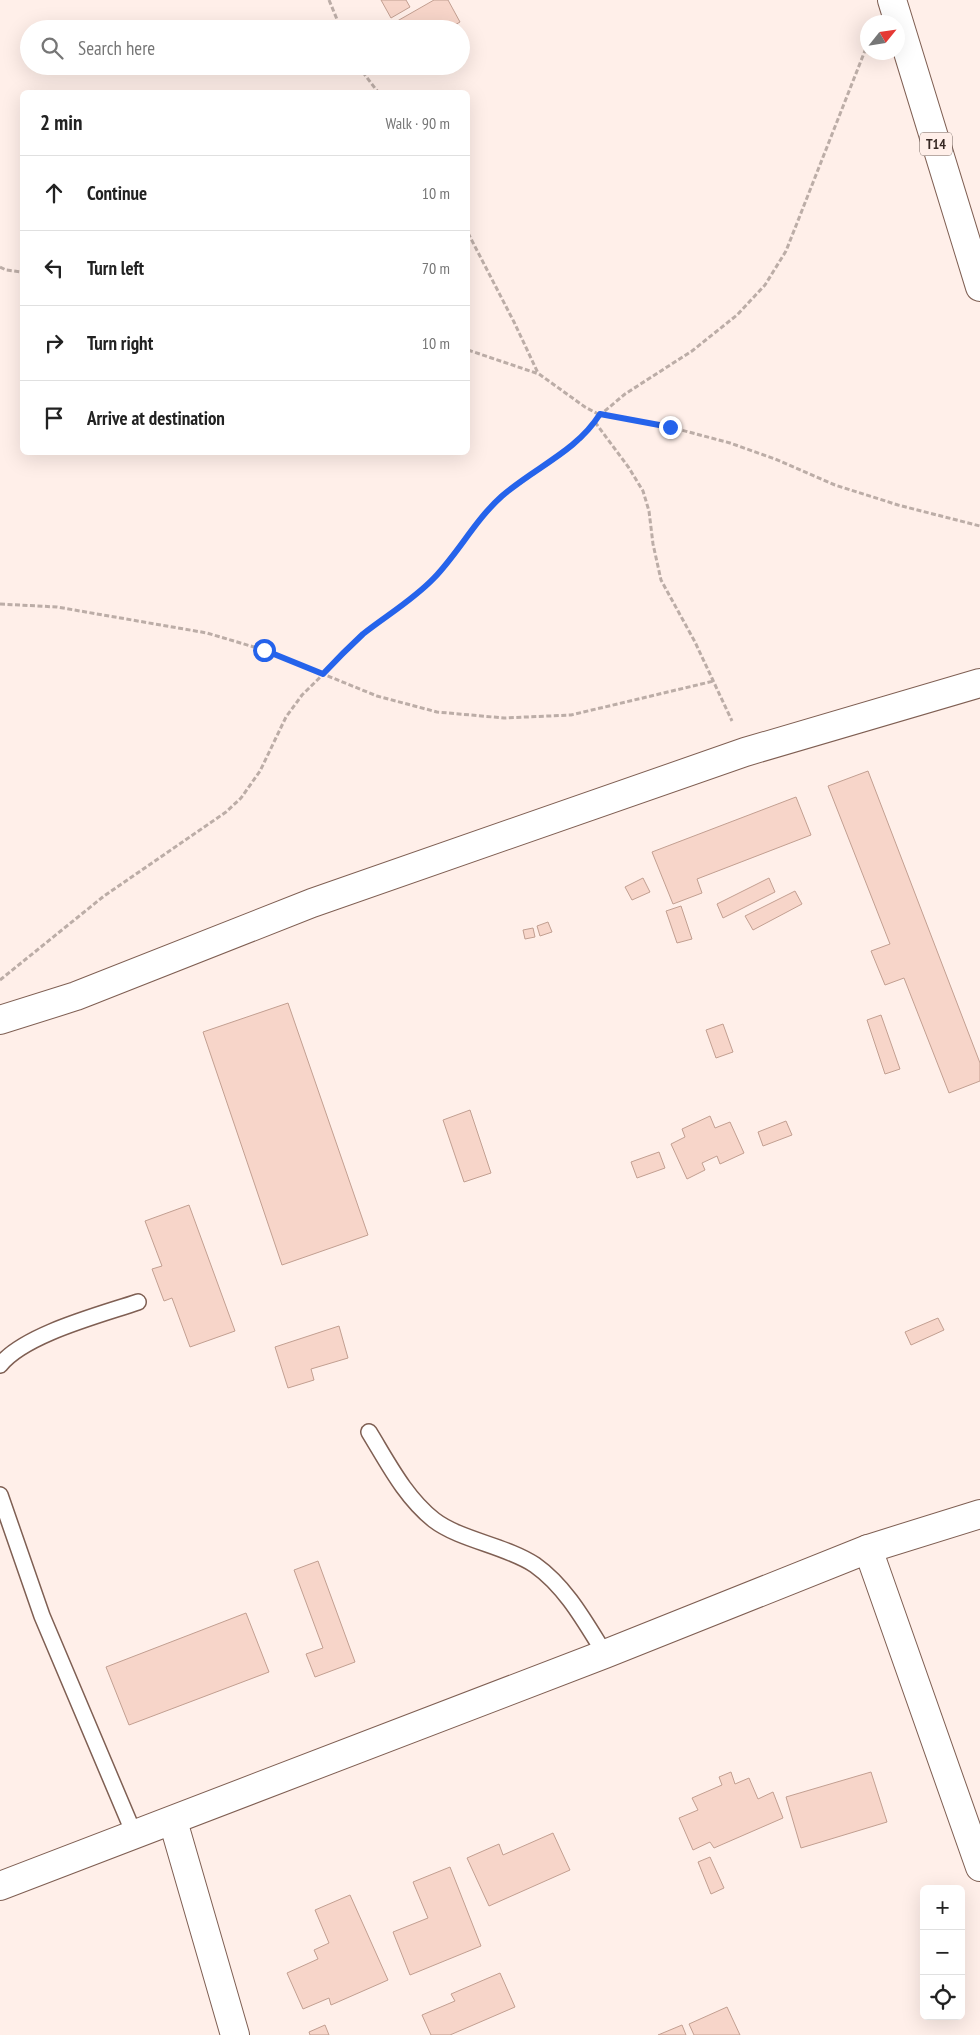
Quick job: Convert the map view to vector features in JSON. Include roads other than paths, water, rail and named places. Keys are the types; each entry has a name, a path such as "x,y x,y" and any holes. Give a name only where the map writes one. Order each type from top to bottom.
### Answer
{"main road":[{"name":"T14","path":"892,0 980,287"},
{"path":"0,1020 76,996 312,903 745,752 980,682"},
{"path":"0,1886 135,1836 606,1654 868,1549 980,1514"},
{"path":"868,1549 980,1867"},
{"path":"173,1821 235,2035"}],"lane":[{"path":"0,1365 4,1360 30,1342 70,1325 138,1302"},
{"path":"369,1432 407,1493 435,1521 534,1565 561,1588 582,1616 606,1654"},
{"path":"0,1495 42,1616 135,1836"}]}
